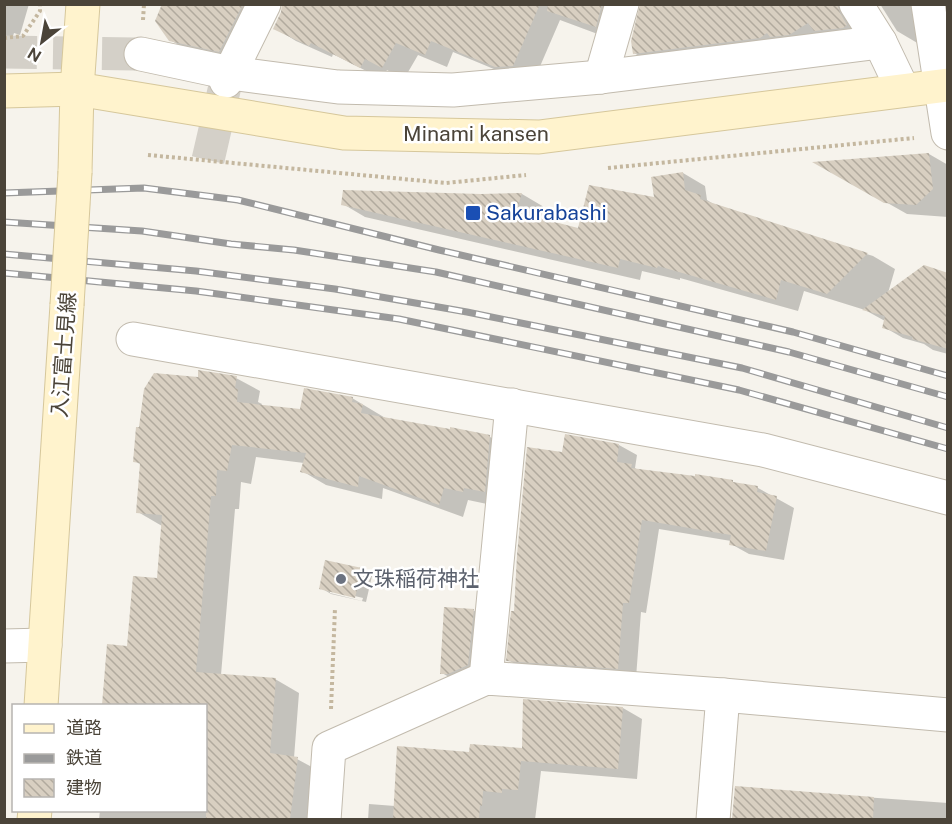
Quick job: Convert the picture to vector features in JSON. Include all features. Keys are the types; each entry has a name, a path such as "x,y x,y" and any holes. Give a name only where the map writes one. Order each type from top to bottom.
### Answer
{"main road":[{"name":"入江富士見線","path":"41,704 75,172 77,89 83,4"},
{"name":"Minami kansen","path":"4,91 77,89 345,133 539,137 944,85"}],"street":[{"path":"228,77 264,4"},
{"path":"601,77 622,4"},
{"path":"856,4 880,42 903,90"},
{"path":"928,4 944,85 936,135"},
{"path":"141,54 228,77 338,87 453,90 601,77 880,42"},
{"path":"133,339 763,450 948,498"},
{"path":"486,678 512,405"},
{"path":"4,646 45,645"},
{"path":"324,819 329,748 486,678 723,695 948,715"},
{"path":"712,819 723,695"}],"path":[{"path":"4,38 23,36 40,11 40,4"},
{"path":"597,169 936,135"},
{"path":"148,155 446,183 527,175"},
{"path":"329,748 335,608"}],"building":[{"path":"162,4 243,4 219,52 169,41 155,21"},
{"path":"282,4 540,4 513,66 495,67 431,41 425,55 396,43 382,68 365,59 360,68 311,43 309,46 273,29"},
{"path":"548,4 602,4 596,27 547,11"},
{"path":"640,4 837,4 847,25 843,28 814,31 808,23 789,35 770,37 767,33 760,38 633,54 631,41"},
{"path":"929,153 933,189 916,205 884,203 812,162"},
{"path":"683,172 685,190 701,195 700,199 868,253 827,294 781,280 776,300 658,266 657,268 620,259 618,268 341,205 343,190 522,193 516,212 578,228 589,185 654,197 651,177"},
{"path":"924,265 948,273 948,349 882,328 885,316 862,310"},
{"path":"198,370 237,376 235,388 238,389 237,402 300,409 304,388 353,397 352,402 363,404 361,413 490,435 485,492 464,488 463,492 444,488 439,505 359,476 358,487 300,472 306,453 232,445 227,471 217,470 216,496 211,496 196,672 276,678 270,753 298,757 290,819 206,819 207,704 102,704 107,644 127,646 133,576 157,578 162,515 136,513 140,463 133,462 136,427 139,427 144,389 154,373 198,377"},
{"path":"565,434 619,444 617,462 632,464 631,468 733,480 733,482 758,486 757,492 777,496 766,551 729,545 731,535 642,520 629,603 623,603 618,669 506,661 511,611 514,611 527,447 562,452"},
{"path":"325,560 362,568 355,598 319,589"},
{"path":"444,607 474,609 468,665 448,674 440,674"},
{"path":"523,699 623,707 618,769 521,761 518,790 502,789 502,793 483,791 479,819 393,819 397,746 469,752 470,744 522,748"},
{"path":"735,786 874,797 873,819 732,819"}],"tunnel":[{"path":"4,52 141,54"},
{"path":"208,160 225,86"}],"railway":[{"path":"4,193 144,188 238,200 439,250 793,332 948,376"},
{"path":"4,222 142,231 231,244 294,250 436,272 789,352 948,397"},
{"path":"4,254 196,271 335,289 467,312 742,368 948,428"},
{"path":"4,273 196,291 399,319 739,390 948,449"}],"place":[{"name":"Sakurabashi","path":"473,213"},
{"name":"文珠稲荷神社","path":"341,579"}]}
